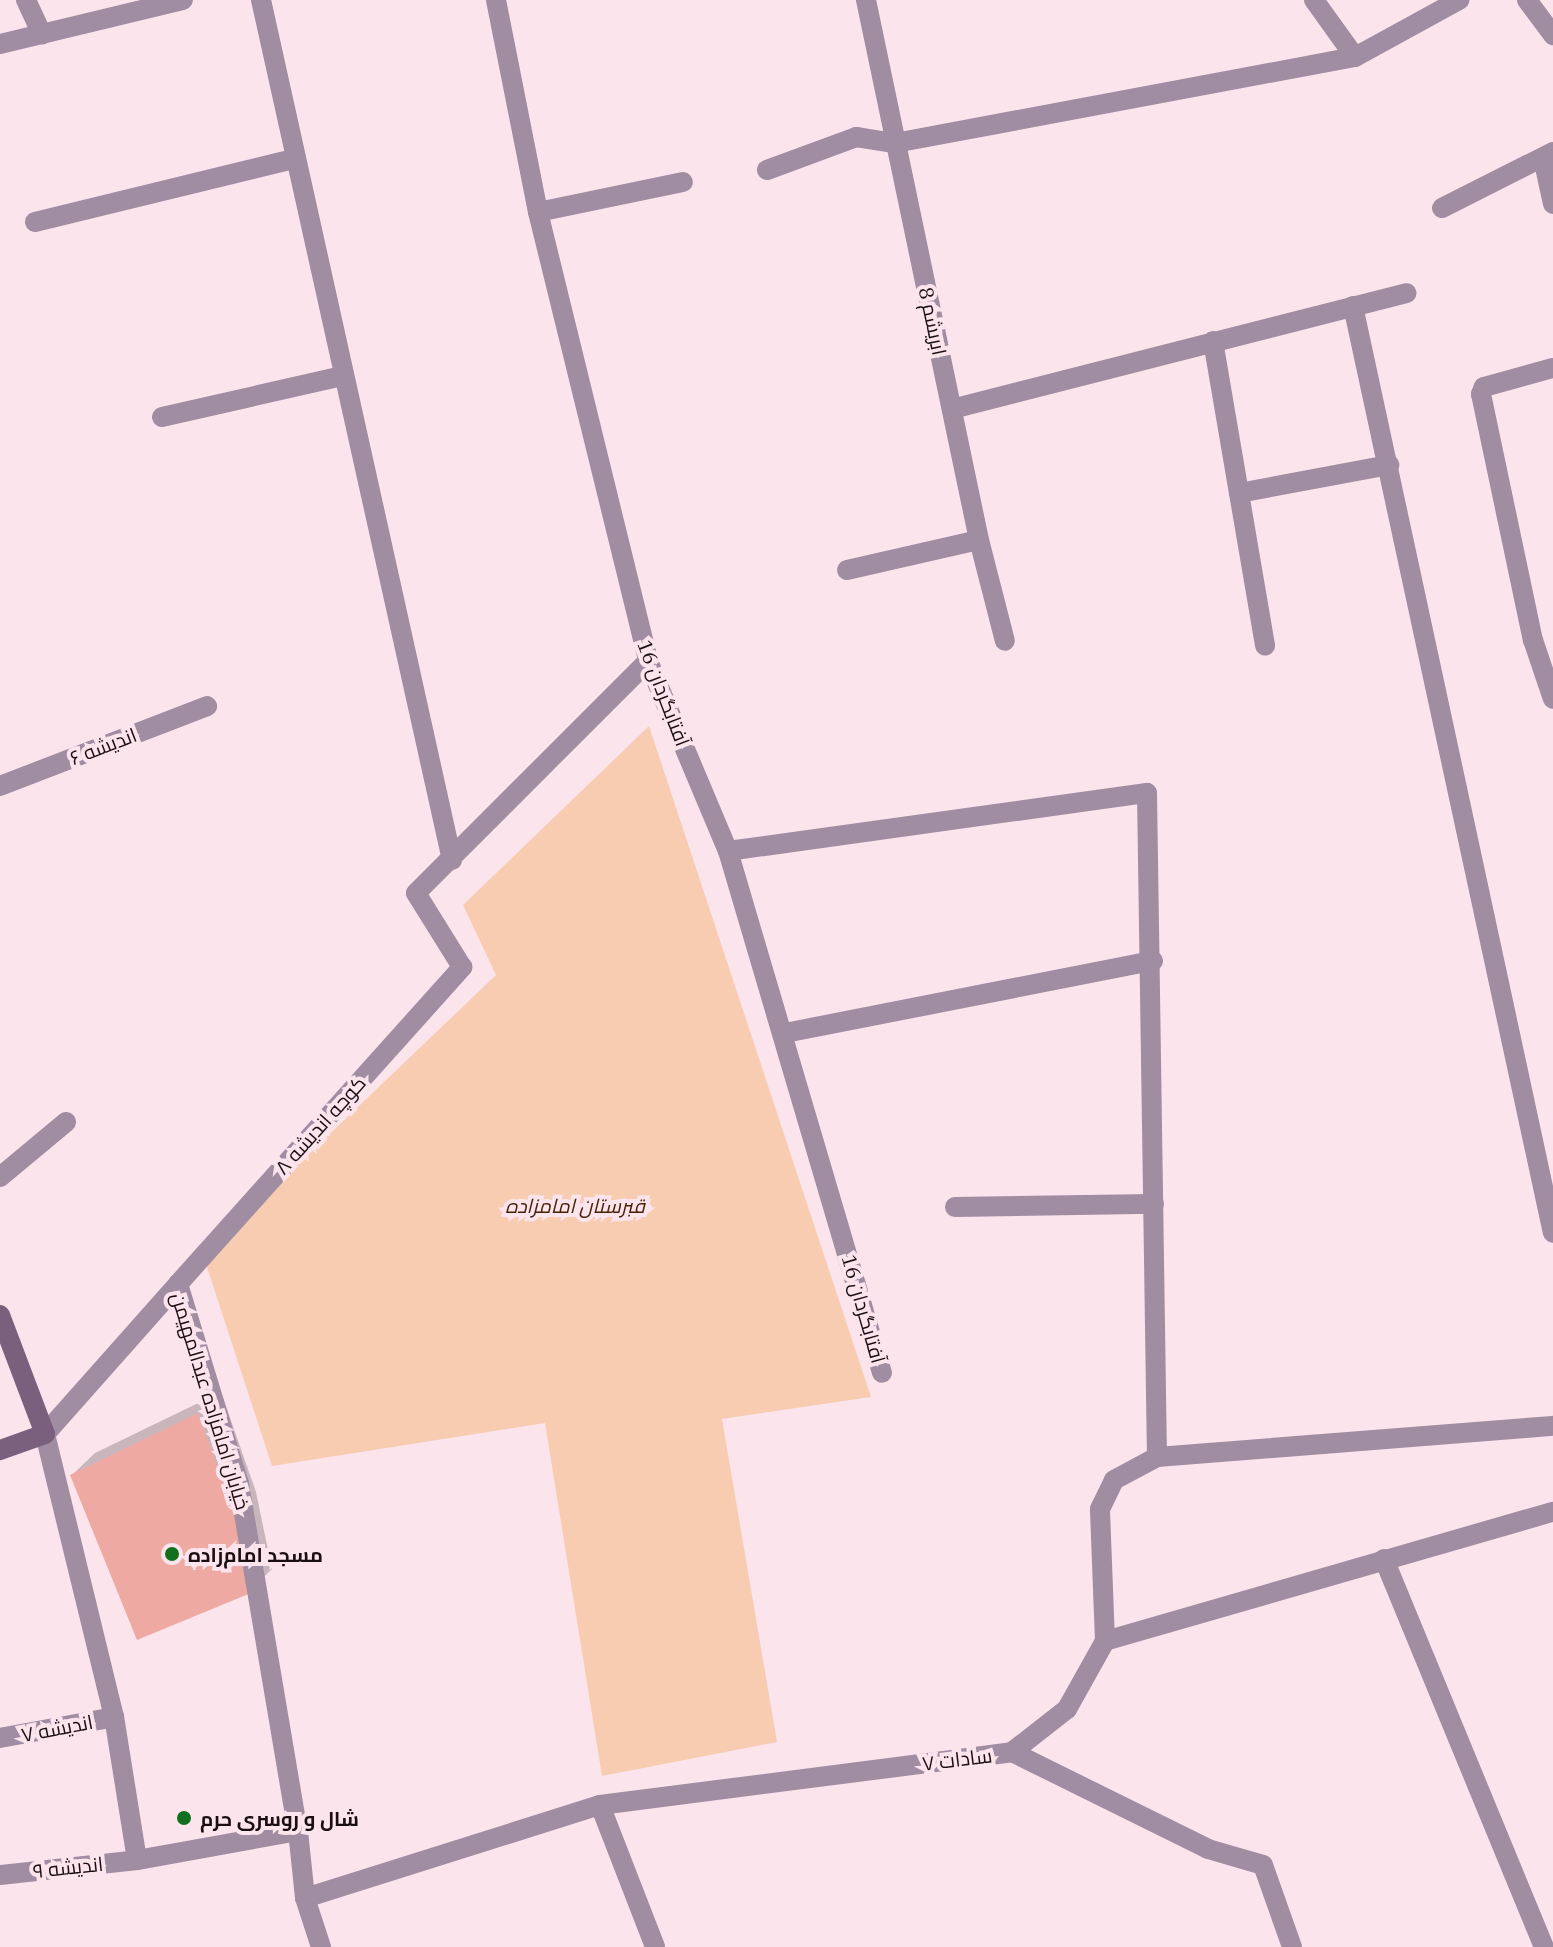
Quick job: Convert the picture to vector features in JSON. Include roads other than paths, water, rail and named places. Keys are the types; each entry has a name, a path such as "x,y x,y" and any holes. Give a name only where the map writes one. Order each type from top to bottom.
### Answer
{"street":[{"path":"26,0 42,35"},
{"path":"0,44 183,0"},
{"path":"261,0 293,159 452,860"},
{"name":"آفتابگردان 16","path":"496,0 538,212 648,661 728,851 785,1033 882,1373"},
{"name":"ابریشم 8","path":"866,0 979,540 1005,641"},
{"path":"1314,0 1355,57"},
{"path":"767,170 856,137 895,143 1355,57 1459,0"},
{"path":"1527,0 1553,35"},
{"path":"1442,208 1548,155 1553,204"},
{"path":"35,222 293,159"},
{"path":"538,212 683,182"},
{"path":"952,409 1406,293"},
{"path":"1353,306 1553,1233"},
{"path":"1213,341 1265,646"},
{"path":"1553,368 1481,390 1543,639 1553,699"},
{"path":"162,417 342,376"},
{"path":"1239,493 1389,465"},
{"path":"847,570 979,540"},
{"path":"452,860 648,661"},
{"name":"اندیشه ۶","path":"0,786 207,706"},
{"path":"728,851 1147,793 1153,961 1157,1457"},
{"name":"کوچه اندیشه ۸","path":"178,1284 462,967 416,893 452,860"},
{"path":"785,1033 1153,961"},
{"path":"0,1177 66,1122"},
{"path":"955,1207 1154,1204"},
{"name":"خیابان امامزاده عبدالمهیمن","path":"45,1434 178,1284"},
{"name":"خیابان امامزاده عبدالمهیمن","path":"178,1284 239,1484 298,1831 305,1898 321,1947"},
{"path":"0,1315 45,1434 114,1717 137,1860 298,1831"},
{"path":"1553,1426 1157,1457 1114,1480 1100,1509 1105,1641 1553,1512"},
{"path":"0,1450 45,1434"},
{"path":"1384,1559 1544,1947"},
{"name":"سادات ۷","path":"305,1898 600,1805 1012,1752 1067,1709 1105,1641"},
{"name":"اندیشه ۷","path":"0,1738 114,1717"},
{"path":"1012,1752 1208,1849 1263,1865 1292,1947"},
{"path":"600,1805 655,1947"},
{"name":"اندیشه ۹","path":"0,1875 137,1860"}],"place":[{"name":"مسجد امام‌زاده","path":"172,1554"},
{"name":"شال و روسری حرم","path":"184,1818"}],"park label":[{"name":"قبرستان امامزاده","path":"575,1205"}]}
